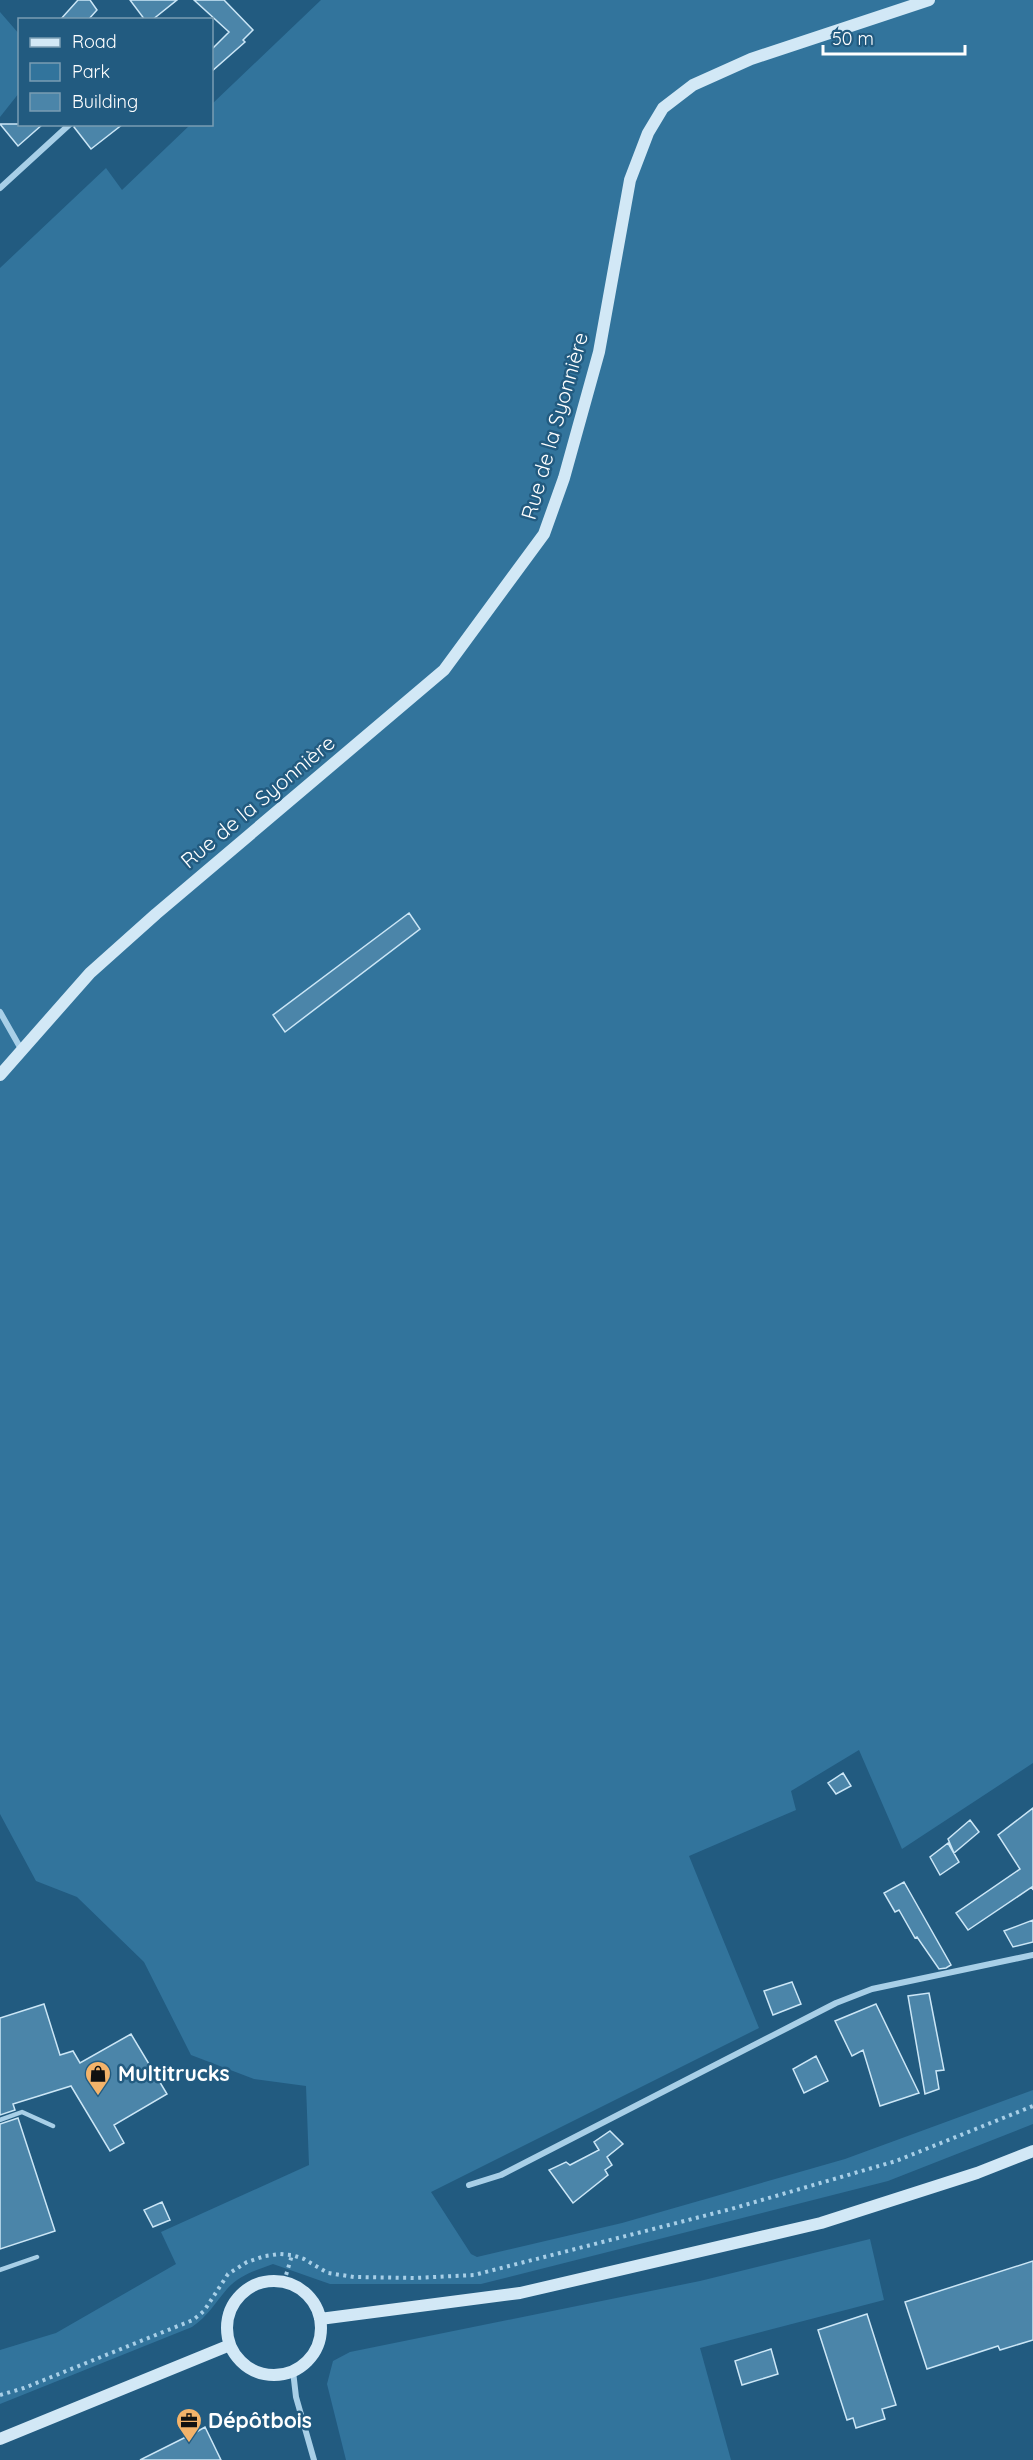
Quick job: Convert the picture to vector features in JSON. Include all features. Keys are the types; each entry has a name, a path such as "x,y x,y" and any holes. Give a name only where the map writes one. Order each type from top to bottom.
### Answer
{"street":[{"name":"Rue de la Syonnière","path":"0,1075 90,973 444,670 544,534 564,478 599,352 630,180 648,133 663,108 693,85 751,59 929,0"},
{"path":"0,188 68,126"},
{"path":"0,1012 21,1049"},
{"path":"469,2185 501,2175 836,2003 872,1989 1033,1955"},
{"path":"320,2319 520,2293 821,2223 966,2176 1033,2151"},
{"path":"277,2280 292,2284 305,2292 315,2304 320,2319 321,2335 316,2350 306,2362 293,2371 278,2375 249,2368 237,2358 230,2345 227,2329 229,2314 236,2300 247,2289 261,2282 277,2280"},
{"path":"0,2439 230,2345"},
{"path":"293,2371 296,2397 314,2460"}],"lane":[{"path":"0,2120 22,2112 53,2126"},
{"path":"0,2270 37,2257"}],"path":[{"path":"0,2395 24,2388 193,2320 204,2311 228,2274 247,2262 265,2256 279,2253 292,2255 328,2273 354,2277 414,2278 474,2275 730,2209 897,2162 1033,2106"},
{"path":"284,2282 292,2255"}],"green space":[{"path":"321,0 1033,0 1033,1763 902,1849 859,1750 791,1791 796,1810 689,1856 759,2028 431,2192 471,2254 477,2257 622,2223 845,2159 1033,2090 1033,2124 888,2181 481,2284 330,2284 273,2264 237,2280 207,2314 192,2327 0,2404 0,2350 56,2333 176,2264 161,2232 309,2165 306,2086 254,2079 191,2055 144,1962 77,1897 36,1881 0,1814 0,268 106,168 122,190 189,126 213,126 213,103"},
{"path":"0,12 18,33 18,94 0,117"},
{"path":"870,2239 884,2300 700,2348 731,2460 346,2460 327,2384 333,2361 350,2352 700,2281"}],"building":[{"path":"78,0 90,0 97,10 90,18 62,18"},
{"path":"130,0 177,0 154,18 144,18"},
{"path":"194,0 224,0 253,30 243,40 245,42 213,70 213,48 229,32"},
{"path":"0,124 41,126 18,146"},
{"path":"74,126 120,126 91,149"},
{"path":"409,913 420,929 285,1032 273,1015"},
{"path":"843,1773 851,1786 836,1794 828,1783"},
{"path":"1033,1808 1033,1890 1032,1887 968,1930 956,1913 1020,1869 998,1835"},
{"path":"970,1820 979,1832 954,1853 948,1839"},
{"path":"948,1843 959,1862 940,1875 930,1857"},
{"path":"904,1882 951,1965 946,1968 939,1969 917,1937 915,1938 899,1910 895,1912 884,1893"},
{"path":"1033,1920 1033,1942 1013,1947 1004,1931"},
{"path":"792,1982 801,2004 773,2015 764,1991"},
{"path":"929,1993 944,2070 936,2071 939,2089 925,2094 908,1996"},
{"path":"44,2004 60,2055 73,2051 80,2063 131,2034 167,2094 114,2125 124,2143 110,2151 71,2086 13,2104 15,2110 0,2115 0,2018"},
{"path":"876,2004 919,2093 880,2106 863,2050 852,2056 835,2021"},
{"path":"816,2056 828,2081 804,2093 793,2069"},
{"path":"18,2118 55,2231 0,2249 0,2124"},
{"path":"610,2131 623,2144 607,2157 612,2165 605,2170 608,2175 573,2203 549,2170 566,2162 570,2165 599,2150 594,2142"},
{"path":"162,2202 170,2220 153,2227 144,2210"},
{"path":"1033,2261 1033,2340 1000,2350 998,2346 927,2369 905,2302"},
{"path":"867,2314 896,2405 882,2409 885,2419 856,2428 853,2418 847,2420 818,2330"},
{"path":"771,2349 778,2374 742,2385 735,2361"},
{"name":"Dépôtbois","path":"205,2427 221,2460 140,2460 198,2431"}],"place":[{"name":"Multitrucks","path":"98,2097"},
{"name":"Dépôtbois","path":"189,2444"}]}
